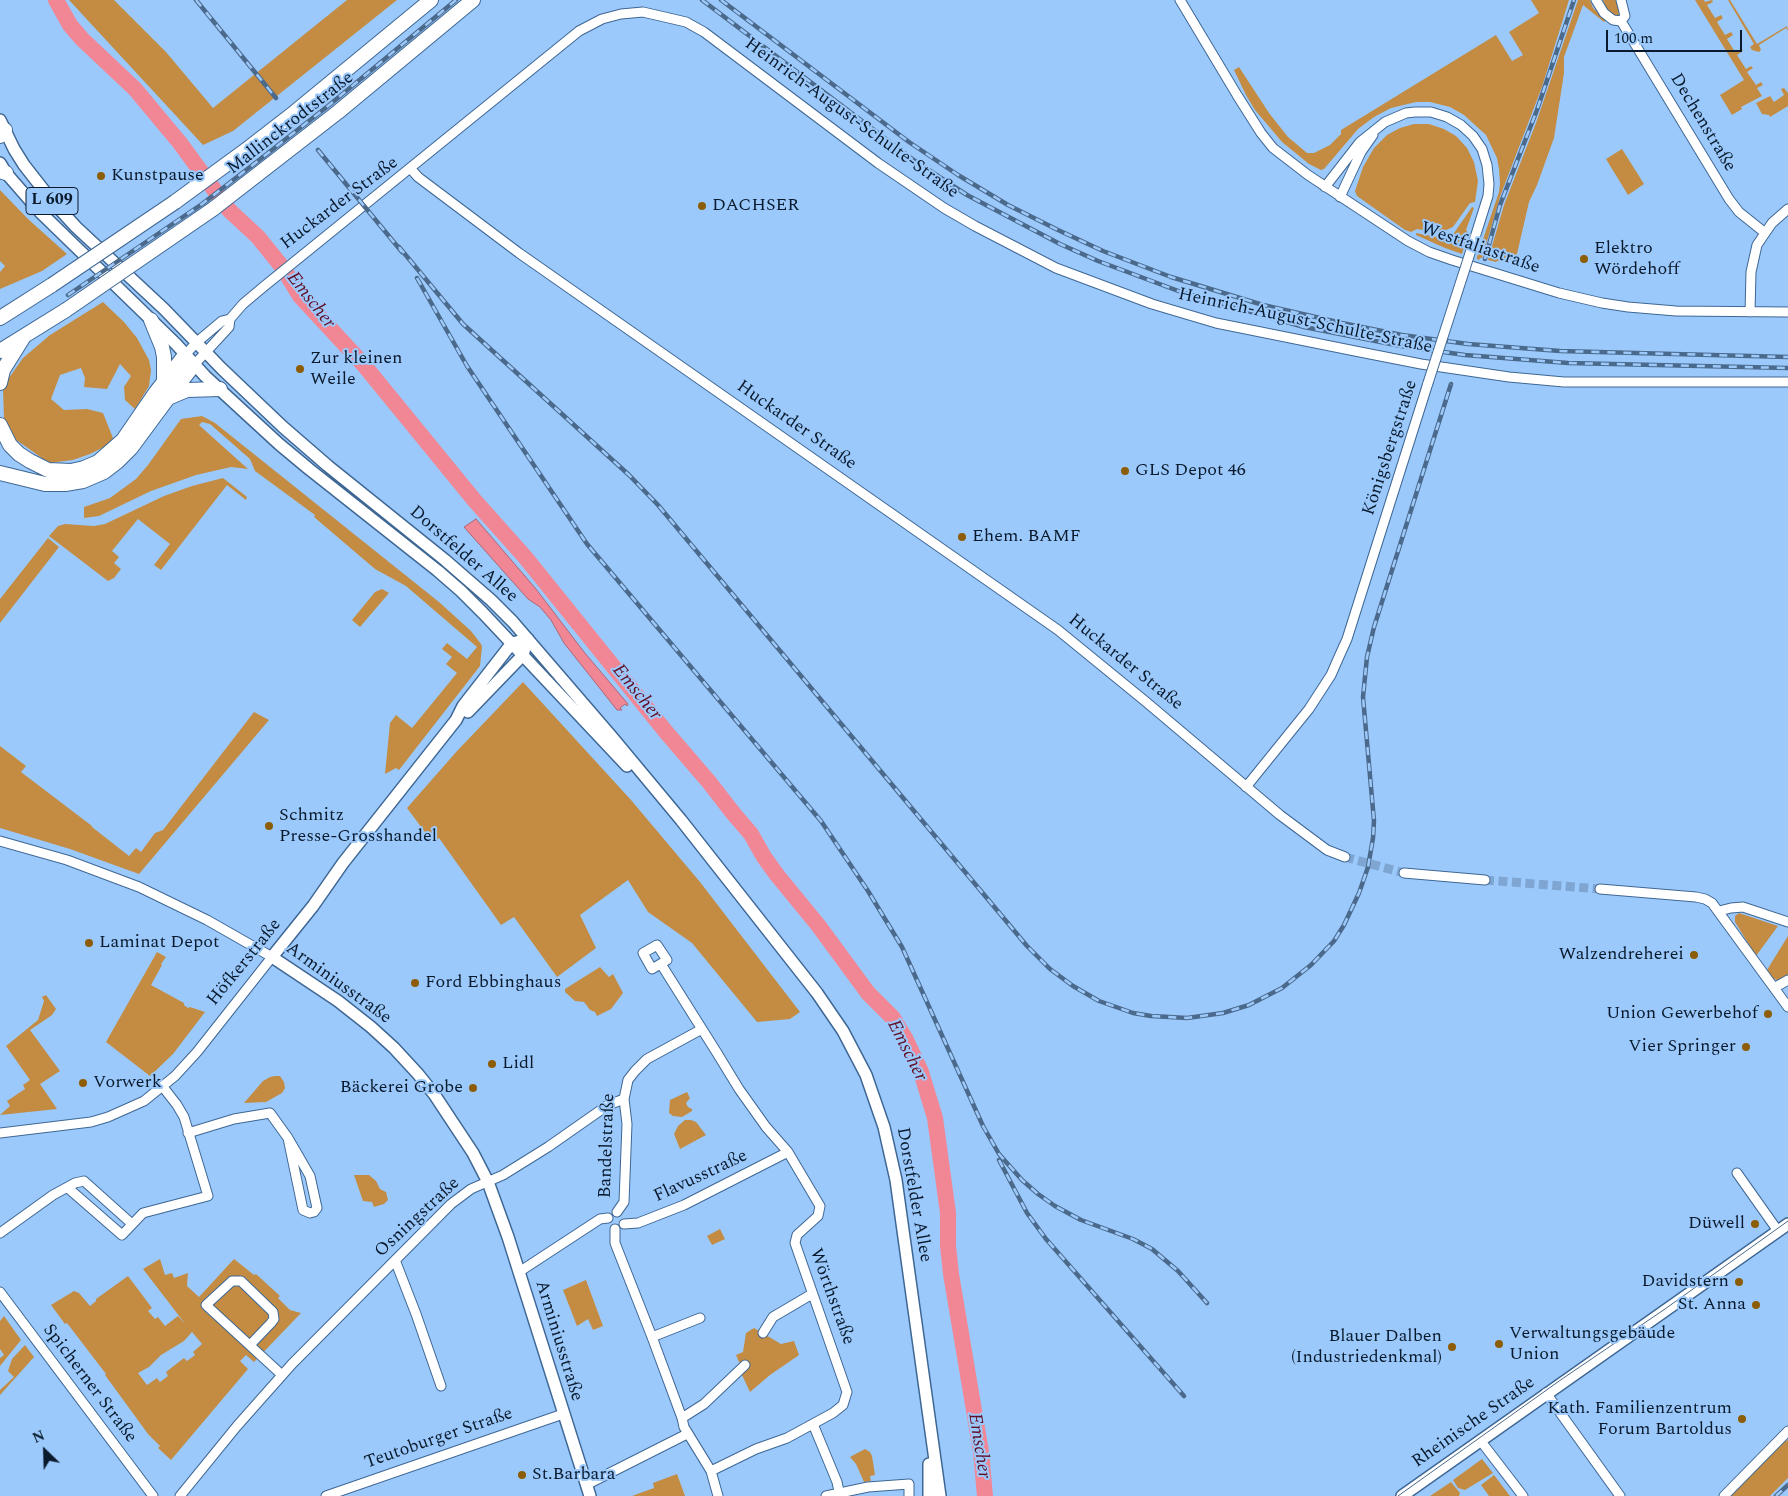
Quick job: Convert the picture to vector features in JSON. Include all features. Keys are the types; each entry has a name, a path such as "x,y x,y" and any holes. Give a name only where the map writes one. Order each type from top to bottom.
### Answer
{"highway":[{"name":"Mallinckrodtstraße","path":"0,318 175,202 246,150 431,0"},
{"name":"Mallinckrodtstraße","path":"0,350 66,310 213,209 338,112 472,0"},
{"path":"0,306 52,285"},
{"path":"151,320 162,347 164,380"},
{"path":"0,383 3,370 24,336"},
{"path":"0,425 10,445 30,461 48,470 71,471 84,468 98,462 123,440 164,380 190,360"},
{"path":"0,474 45,484 65,484 83,481 104,472 131,448 168,398 190,360"},
{"path":"168,398 187,390 220,389"}],"main road":[{"name":"L 609","path":"1,129 24,165 53,202 76,227 197,342"},
{"name":"L 609","path":"2,169 40,212 190,360"},
{"name":"Dorstfelder Allee","path":"197,342 283,428 491,600 528,639 681,820 817,993 843,1031 866,1075 884,1127 896,1180 929,1428 940,1496"},
{"name":"Dorstfelder Allee","path":"190,360 309,470 438,571 483,613 596,734 681,820"},
{"path":"512,643 528,639"},
{"name":"Höfkerstraße","path":"456,720 467,713 523,655 528,639"},
{"name":"Höfkerstraße","path":"272,958 313,906 343,863 456,720 463,706 512,643"},
{"name":"Arminiusstraße","path":"272,958 349,1010 378,1033 406,1060 434,1094 473,1153 488,1182 519,1272 588,1491"},
{"name":"Rheinische Straße","path":"1402,1496 1783,1228"},
{"name":"Dorstfelder Allee","path":"929,1428 929,1496"}],"street":[{"name":"Westfaliastraße","path":"1180,0 1261,133 1273,148 1293,165 1325,187 1408,241 1429,252 1558,293 1602,303 1649,310 1788,312"},
{"name":"Dechenstraße","path":"1596,0 1604,13 1613,20 1621,21 1729,199 1739,212 1764,232"},
{"path":"1621,0 1625,16 1621,21"},
{"name":"Heinrich-August-Schulte-Straße","path":"410,168 579,31 602,19 621,14 643,12 686,22 704,32 892,173 944,208 975,226 1056,268 1152,304 1216,323 1421,364 1508,377 1564,382 1788,382"},
{"name":"Königsbergstraße","path":"1246,787 1309,709 1327,682 1347,638 1485,208 1489,184 1487,165 1478,142 1461,125 1447,117 1431,112 1406,113 1381,124 1360,142 1325,187"},
{"path":"1340,197 1361,152 1381,124"},
{"name":"Huckarder Straße","path":"190,360 206,352 229,327 230,319 243,304 410,168 418,178 519,253 1075,643 1306,836 1327,850 1345,857"},
{"path":"1750,312 1753,258 1757,245 1772,222 1788,209"},
{"name":"Huckarder Straße","path":"190,360 197,342 222,321 230,319"},
{"name":"Arminiusstraße","path":"0,841 68,860 139,886 207,920 272,958"},
{"path":"1404,873 1485,880"},
{"path":"1600,889 1705,899 1719,911 1788,1007"},
{"path":"1719,911 1743,907 1788,922"},
{"name":"Höfkerstraße","path":"0,1133 76,1124 108,1117 144,1101 163,1087 197,1052 272,958"},
{"name":"Wörthstraße","path":"661,964 739,1090 766,1127 788,1152 820,1208 816,1218 800,1231 795,1240 796,1247 847,1392 842,1407 836,1412 787,1438 711,1471"},
{"path":"1774,988 1788,980"},
{"name":"Bandelstraße","path":"617,1212 624,1202 627,1124 624,1099 628,1080 647,1059 702,1029"},
{"path":"68,1188 122,1235 143,1213 208,1196 184,1117 163,1087"},
{"name":"Osningstraße","path":"180,1496 282,1375 338,1316 451,1204 471,1189 503,1175 548,1147 608,1105 624,1099"},
{"path":"188,1133 234,1119 270,1113 288,1138 310,1176 317,1208 314,1212 310,1213 303,1210 288,1138"},
{"name":"Flavusstraße","path":"624,1224 638,1223 684,1205 788,1152"},
{"path":"1737,1173 1783,1228"},
{"path":"0,1234 54,1195 74,1183 84,1181 132,1224"},
{"path":"617,1212 623,1216 624,1224 615,1229 609,1225 608,1218 612,1213 617,1212"},
{"name":"Bandelstraße","path":"519,1272 600,1219 608,1218"},
{"path":"615,1229 615,1243 652,1337 682,1418 686,1434 711,1471 718,1496"},
{"path":"395,1260 441,1386"},
{"path":"250,1346 274,1319 273,1312 241,1281 232,1281 206,1305 250,1346 282,1375"},
{"name":"Spicherner Straße","path":"0,1292 153,1496"},
{"path":"763,1333 773,1317 812,1294"},
{"path":"652,1337 700,1318"},
{"path":"682,1418 704,1404 745,1365"},
{"path":"1546,1393 1620,1496"},
{"name":"Teutoburger Straße","path":"326,1496 563,1414"},
{"path":"813,1424 837,1482 840,1494"},
{"path":"1724,1496 1788,1430"},
{"path":"588,1491 686,1434"},
{"path":"1480,1440 1523,1496"},
{"path":"826,1496 883,1485 909,1484 909,1496"}],"shaded area":[{"path":"69,0 114,0 166,52 213,108 347,0 397,0 233,131 203,145"},
{"path":"1531,0 1569,0 1542,87 1501,194 1482,258 1479,260 1477,257 1499,192 1499,169 1497,158 1486,135 1464,115 1450,107 1430,102 1416,102 1391,108 1374,117 1358,129 1324,169 1321,170 1309,164 1282,142 1255,110 1234,70 1239,67 1269,113 1288,137 1307,153 1314,153 1330,145 1341,134 1341,130 1496,35 1512,61 1523,55 1509,32 1539,13"},
{"path":"1578,0 1590,0 1593,8 1606,20 1604,22 1583,5 1564,57 1564,73 1554,138 1529,202 1517,254 1508,262 1488,260 1504,205 1536,123"},
{"path":"1603,0 1617,0 1619,16 1616,17 1606,9"},
{"path":"1695,0 1704,0 1705,2 1712,0 1713,2 1707,5 1715,18 1721,15 1723,18 1717,22 1725,35 1731,32 1733,35 1727,39 1735,52 1741,49 1743,51 1737,55 1746,69 1751,66 1753,68 1747,72 1756,85 1761,82 1763,85 1757,88 1762,96 1741,107 1742,109 1732,115 1720,95 1744,80"},
{"path":"1728,0 1730,0 1757,44 1787,26 1788,31 1786,28 1759,45 1761,50 1759,52 1752,50 1750,47 1754,44"},
{"path":"1784,88 1788,93 1788,106 1770,117 1769,115 1762,114 1756,103 1770,96 1774,102 1784,95 1781,89"},
{"path":"1414,124 1429,124 1444,129 1456,136 1467,148 1474,162 1478,181 1475,202 1470,203 1453,227 1442,232 1417,229 1411,232 1405,230 1357,196 1355,191 1363,167 1374,148 1387,135 1400,128"},
{"path":"1622,149 1644,184 1628,195 1606,159"},
{"path":"0,190 28,219 67,254 42,271 0,289 0,272 5,266 0,261"},
{"path":"1472,207 1474,208 1466,230 1468,233 1462,254 1416,235 1416,233 1437,237 1454,233"},
{"path":"103,302 124,322 137,338 149,360 151,370 149,386 135,409 125,400 124,387 131,376 120,364 107,389 84,387 85,378 81,368 60,375 51,399 64,410 87,409 103,413 113,438 108,445 90,454 73,460 49,463 15,439 9,430 4,419 3,390 6,382 23,358 50,335"},
{"path":"202,416 215,423 439,602 471,631 481,644 480,666 399,770 396,768 385,774 390,723 396,715 412,728 457,673 446,664 452,657 442,649 447,643 467,659 477,647 406,586 375,569 314,517 315,515 255,471 250,459 210,424 202,422 199,425 248,469 231,467 196,475 151,491 99,516 84,518 84,507 110,498 136,479 181,419"},
{"path":"223,478 247,497 246,500 227,485 161,570 154,565 170,544 138,519 112,551 119,557 114,563 121,569 114,578 108,581 49,536 58,526 65,524 94,526 105,524 164,496"},
{"path":"476,519 536,589 584,652 628,704 620,708 622,710 617,710 564,643 551,620 540,607 528,599 464,527"},
{"path":"48,538 59,547 0,623 0,599"},
{"path":"382,589 389,593 360,627 352,620 375,592"},
{"path":"523,682 631,800 700,882 800,1012 790,1019 757,1022 692,943 648,912 628,880 580,915 596,948 557,977 514,917 501,925 439,838 433,843 407,808 457,751"},
{"path":"254,712 269,720 139,874 70,849 0,828 0,746 26,766 21,772 129,856 136,848 141,852 155,833 163,830"},
{"path":"1739,913 1778,926 1756,956 1735,922 1735,916"},
{"path":"1788,936 1788,977 1780,981 1774,979 1767,973 1767,970"},
{"path":"157,952 166,957 151,985 184,1003 188,1008 205,1012 173,1054 150,1076 106,1042"},
{"path":"600,967 609,977 613,974 623,993 611,1009 597,1016 584,1002 575,1001 565,992 565,989"},
{"path":"46,995 56,1009 52,1015 30,1030 60,1071 40,1084 57,1109 0,1115 10,1106 7,1101 25,1089 23,1085 30,1080 6,1046 38,1020 44,1001 42,997"},
{"path":"280,1076 284,1082 285,1088 282,1093 266,1102 244,1103 263,1081"},
{"path":"687,1092 690,1098 686,1103 692,1111 682,1117 673,1116 669,1113 670,1100"},
{"path":"685,1120 696,1122 706,1135 680,1149 674,1134 678,1126"},
{"path":"354,1175 369,1175 376,1181 380,1189 386,1192 388,1200 384,1204 374,1207 372,1202 363,1201"},
{"path":"720,1229 725,1239 712,1245 707,1236"},
{"path":"160,1259 165,1275 172,1273 174,1278 188,1273 187,1286 199,1297 234,1259 254,1275 256,1274 280,1296 278,1298 290,1310 301,1313 254,1362 246,1355 240,1361 248,1369 171,1460 158,1448 160,1446 148,1434 106,1374 51,1305 74,1291 79,1293 90,1306 96,1299 128,1276 152,1308 148,1311 155,1319 158,1317 165,1326 178,1316 186,1325 143,1269","holes":["192,1332 202,1344 193,1352 195,1355 187,1361 184,1358 166,1372 168,1376 160,1382 157,1378 147,1385 138,1373 149,1367 161,1355 184,1341"]},
{"path":"586,1280 603,1326 593,1330 588,1319 577,1326 563,1290"},
{"path":"4,1316 21,1340 0,1366 0,1358 4,1355 0,1349 0,1321"},
{"path":"754,1328 781,1344 794,1341 799,1355 770,1375 750,1392 742,1375 747,1369 745,1365 739,1362 736,1355 743,1352 746,1333"},
{"path":"25,1345 34,1357 0,1395 0,1390 14,1377 8,1371 12,1359"},
{"path":"1788,1440 1788,1478 1770,1496 1730,1496 1782,1443"},
{"path":"865,1449 872,1456 875,1475 870,1476 871,1481 864,1482 856,1464 850,1457"},
{"path":"1482,1459 1493,1473 1465,1490 1458,1488 1453,1480"},
{"path":"677,1474 685,1496 632,1496 654,1488 653,1483"},
{"path":"1494,1475 1510,1496 1489,1496 1481,1485"},
{"path":"1451,1482 1460,1493 1459,1496 1430,1496"}],"waterway":[{"name":"Emscher","path":"56,0 70,25 82,39 135,89 180,143 229,210 258,237 283,268 300,296 363,364 475,501 525,557 751,834 777,875 818,925 868,993 893,1018 921,1072 935,1118 948,1213 948,1246 951,1274 981,1452 985,1496"}],"tunnel":[{"path":"1345,857 1404,873"},
{"path":"1485,880 1600,889"}],"tram line":[{"path":"1398,1496 1788,1221"}],"railway":[{"path":"196,0 276,98"},
{"path":"68,295 202,204 328,106 456,0"},
{"path":"702,0 915,161 967,195 1060,244 1098,261 1181,292 1304,327 1401,346 1465,355 1568,363 1788,368"},
{"path":"721,0 909,142 958,175 1008,205 1058,230 1103,251 1171,277 1263,305 1342,323 1402,335 1468,344 1560,351 1788,357"},
{"path":"1485,259 1500,205 1537,110 1574,0"},
{"path":"318,150 402,252"},
{"path":"399,247 463,324 629,475 658,505 1027,946 1050,969 1073,986 1099,1001 1133,1013 1151,1016 1187,1018 1223,1013 1249,1005 1282,988 1311,965 1334,941 1344,925 1359,893 1368,867 1373,838 1374,821 1363,697 1367,657 1374,627 1451,384"},
{"path":"417,278 467,366 587,544 821,821 868,891 902,947 983,1126 999,1154 1022,1180 1055,1206 1081,1220 1133,1239 1152,1249 1178,1271 1207,1303"},
{"path":"999,1160 1027,1213 1046,1239 1184,1396"},
{"path":"1776,1496 1788,1485"}],"place":[{"name":"Kunstpause","path":"101,176"},
{"name":"DACHSER","path":"702,206"},
{"name":"Elektro Wördehoff","path":"1584,259"},
{"name":"Zur kleinen Weile","path":"300,369"},
{"name":"GLS Depot 46","path":"1125,471"},
{"name":"Ehem. BAMF","path":"962,537"},
{"name":"Schmitz Presse-Grosshandel","path":"269,826"},
{"name":"Laminat Depot","path":"89,943"},
{"name":"Walzendreherei","path":"1694,955"},
{"name":"Ford Ebbinghaus","path":"415,983"},
{"name":"Union Gewerbehof","path":"1768,1014"},
{"name":"Vier Springer","path":"1746,1047"},
{"name":"Lidl","path":"492,1064"},
{"name":"Vorwerk","path":"83,1083"},
{"name":"Bäckerei Grobe","path":"473,1088"},
{"name":"Düwell","path":"1755,1224"},
{"name":"Davidstern","path":"1739,1282"},
{"name":"St. Anna","path":"1756,1305"},
{"name":"Verwaltungsgebäude Union","path":"1499,1344"},
{"name":"Blauer Dalben (Industriedenkmal)","path":"1452,1347"},
{"name":"Kath. Familienzentrum Forum Bartoldus","path":"1742,1419"},
{"name":"St.Barbara","path":"522,1475"}]}
